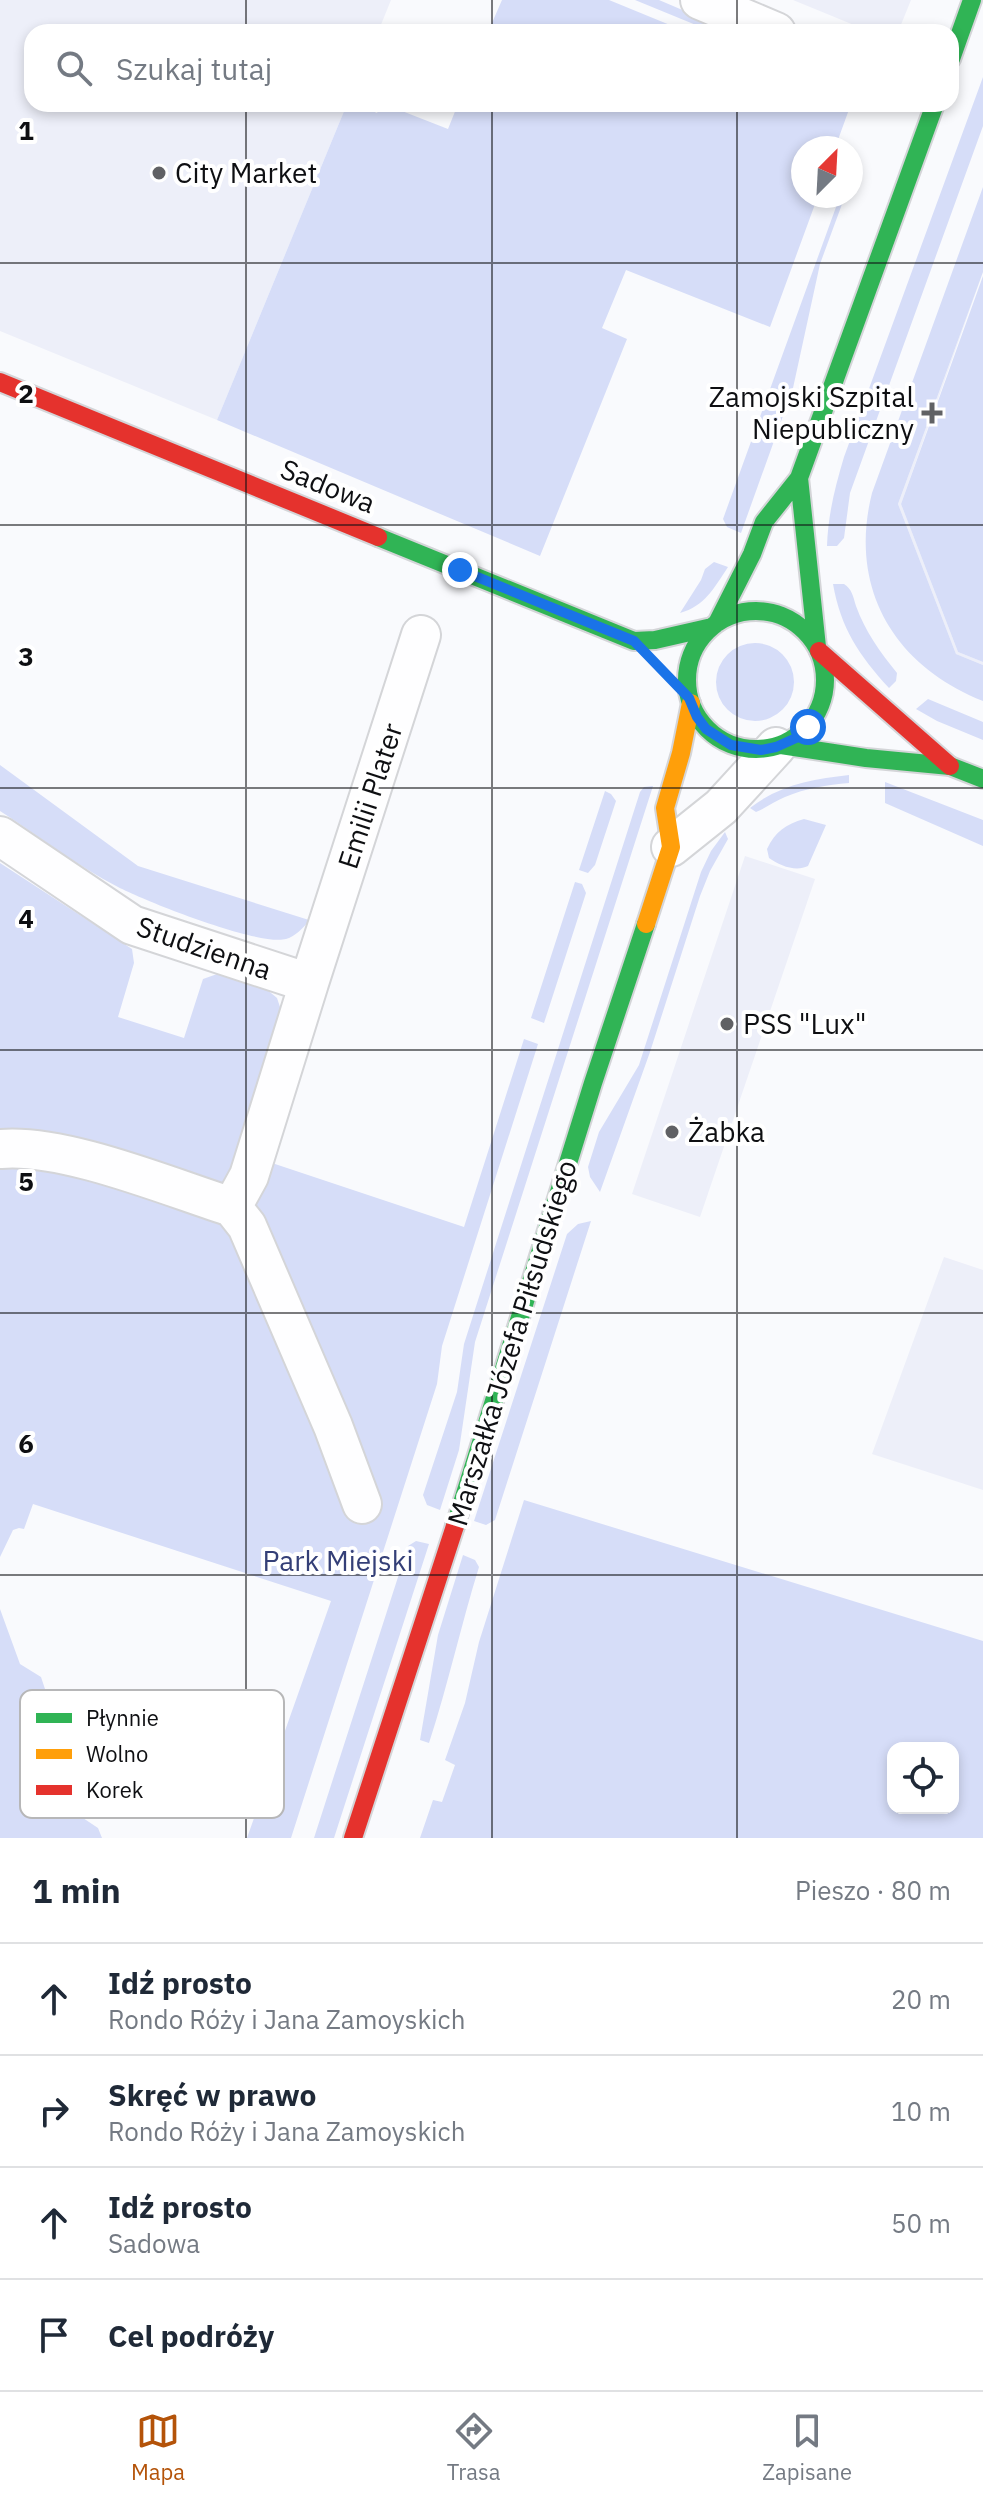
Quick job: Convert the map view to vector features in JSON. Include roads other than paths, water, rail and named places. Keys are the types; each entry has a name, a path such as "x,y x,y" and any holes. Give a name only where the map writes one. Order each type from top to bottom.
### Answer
{"street":[{"path":"700,0 757,24"},
{"path":"959,37 972,0"},
{"path":"715,625 752,554 764,522 799,478 932,112"},
{"name":"Sadowa","path":"0,382 634,641 655,640 715,625"},
{"path":"671,847 721,807 778,746 802,732 817,713 823,698 824,666 818,649 799,478"},
{"path":"690,700 687,682 693,652 701,638 715,625 740,614 764,611 794,623 807,633 818,649 950,766"},
{"name":"Emilii Plater","path":"232,1207 249,1176 421,635"},
{"name":"Sadowa","path":"634,641 650,660"},
{"path":"672,682 690,700 706,729 731,745 761,750 778,746 950,766 983,779"},
{"name":"Marszałka Józefa Piłsudskiego","path":"353,1838 671,847 665,808 681,753 690,700"},
{"name":"Studzienna","path":"0,836 132,925 313,970"},
{"path":"0,1149 27,1149 73,1158 232,1207 247,1226 333,1426 362,1504"}],"place":[{"name":"City Market","path":"159,173"},
{"name":"Zamojski Szpital Niepubliczny","path":"932,413"},
{"name":"PSS \"Lux\"","path":"727,1024"},
{"name":"Żabka","path":"672,1132"}],"park label":[{"name":"Park Miejski","path":"338,1561"}]}
